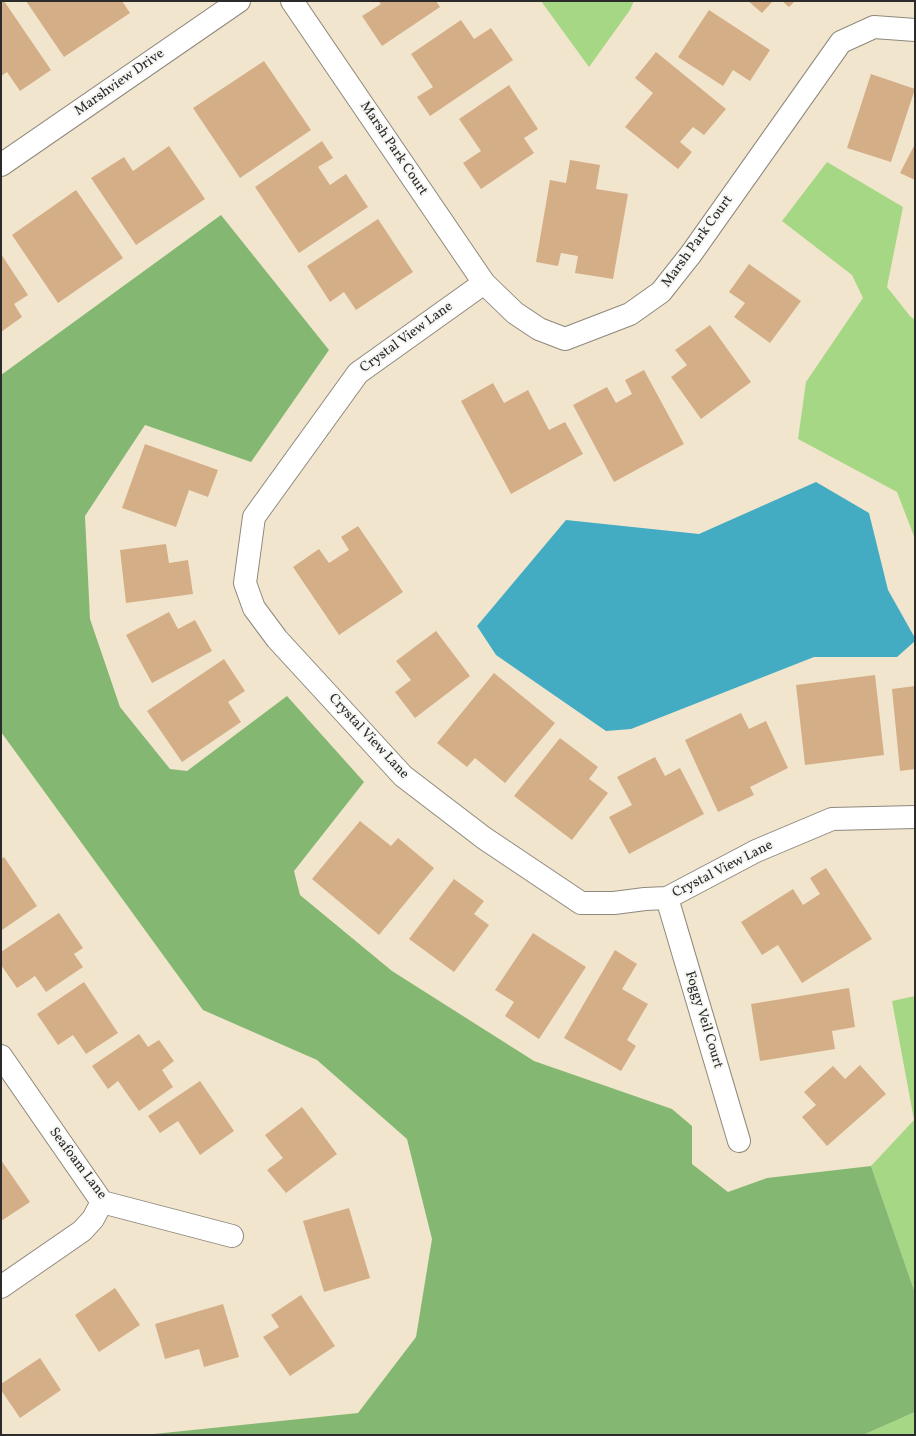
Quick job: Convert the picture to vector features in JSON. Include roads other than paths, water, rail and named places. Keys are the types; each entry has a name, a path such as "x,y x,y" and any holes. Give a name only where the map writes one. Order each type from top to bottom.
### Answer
{"street":[{"name":"Marshview Drive","path":"1,165 239,1"},
{"name":"Marsh Park Court","path":"292,1 484,283 515,312 539,329 565,339 630,314 661,292 691,254 842,42 874,28 915,30"},
{"name":"Crystal View Lane","path":"484,283 358,373 254,517 245,583 254,608 277,639 403,776 478,834 581,903 614,903 667,898 756,851 832,819 915,817"},
{"name":"Foggy Veil Court","path":"667,898 739,1141"},
{"name":"Seafoam Lane","path":"1,1056 102,1202 232,1236"},
{"path":"1,1286 82,1231 93,1219 102,1202"}],"water":[{"path":"816,482 869,513 888,590 915,638 915,641 897,657 814,657 631,729 606,731 496,655 477,626 566,520 699,534"}]}
